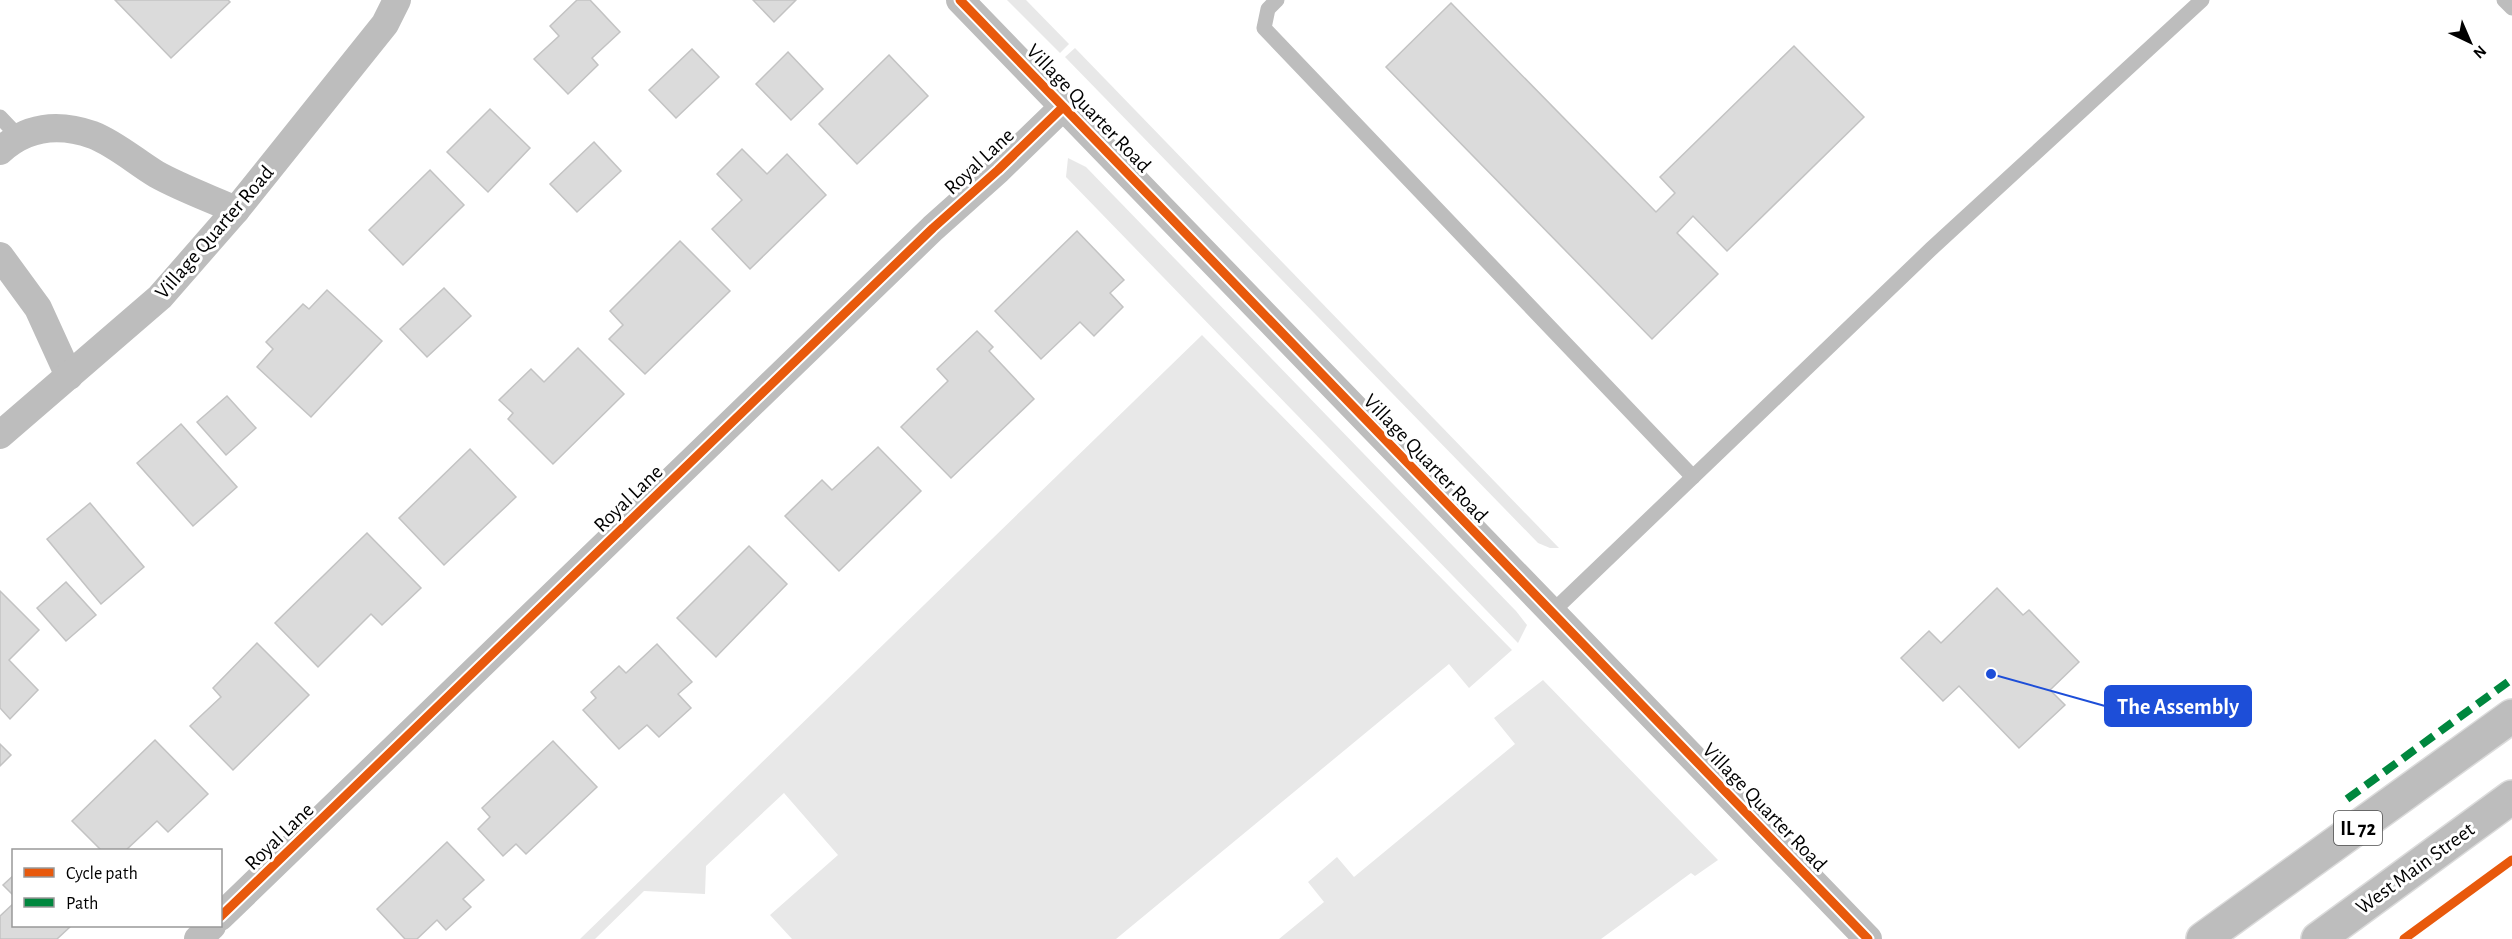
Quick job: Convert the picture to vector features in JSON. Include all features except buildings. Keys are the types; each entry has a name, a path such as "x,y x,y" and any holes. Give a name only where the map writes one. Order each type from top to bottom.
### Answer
{"main road":[{"name":"IL 72","path":"2203,939 2512,716"},
{"name":"West Main Street","path":"2318,939 2512,796"}],"street":[{"name":"Village Quarter Road","path":"0,435 160,297 236,210 385,24 398,0"},
{"name":"Village Quarter Road","path":"960,0 1868,939"},
{"name":"Royal Lane","path":"222,915 933,228 998,170 1063,107"},
{"path":"6,135 39,129 67,129 94,136 158,174 236,210"},
{"path":"0,255 38,309 69,376"},
{"path":"198,939 211,927"}],"lane":[{"path":"1277,0 1268,9 1264,28 1693,477"},
{"path":"1551,613 1931,249 2202,0"},
{"path":"2504,0 2512,8"}],"shaded area":[{"path":"1007,0 1026,0 1069,44 1060,53"},
{"path":"1075,48 1559,548 1550,548 1538,543 1065,57"},
{"path":"1068,158 1086,167 1516,611 1527,625 1518,643 1066,177"},
{"path":"1202,335 1512,650 1469,688 1449,664 1116,939 792,939 770,915 838,855 784,793 706,866 705,894 644,891 595,939 580,939"},
{"path":"1543,680 1718,860 1695,876 1691,873 1601,939 1279,939 1324,902 1308,882 1337,857 1354,877 1515,744 1494,718"}],"marked path":[{"path":"2347,799 2512,679"}],"cycle path":[{"path":"960,0 1868,939"},
{"path":"222,915 933,228 998,170 1063,107"},
{"path":"2404,939 2512,860"}],"place":[{"name":"The Assembly","path":"1991,674"}]}
